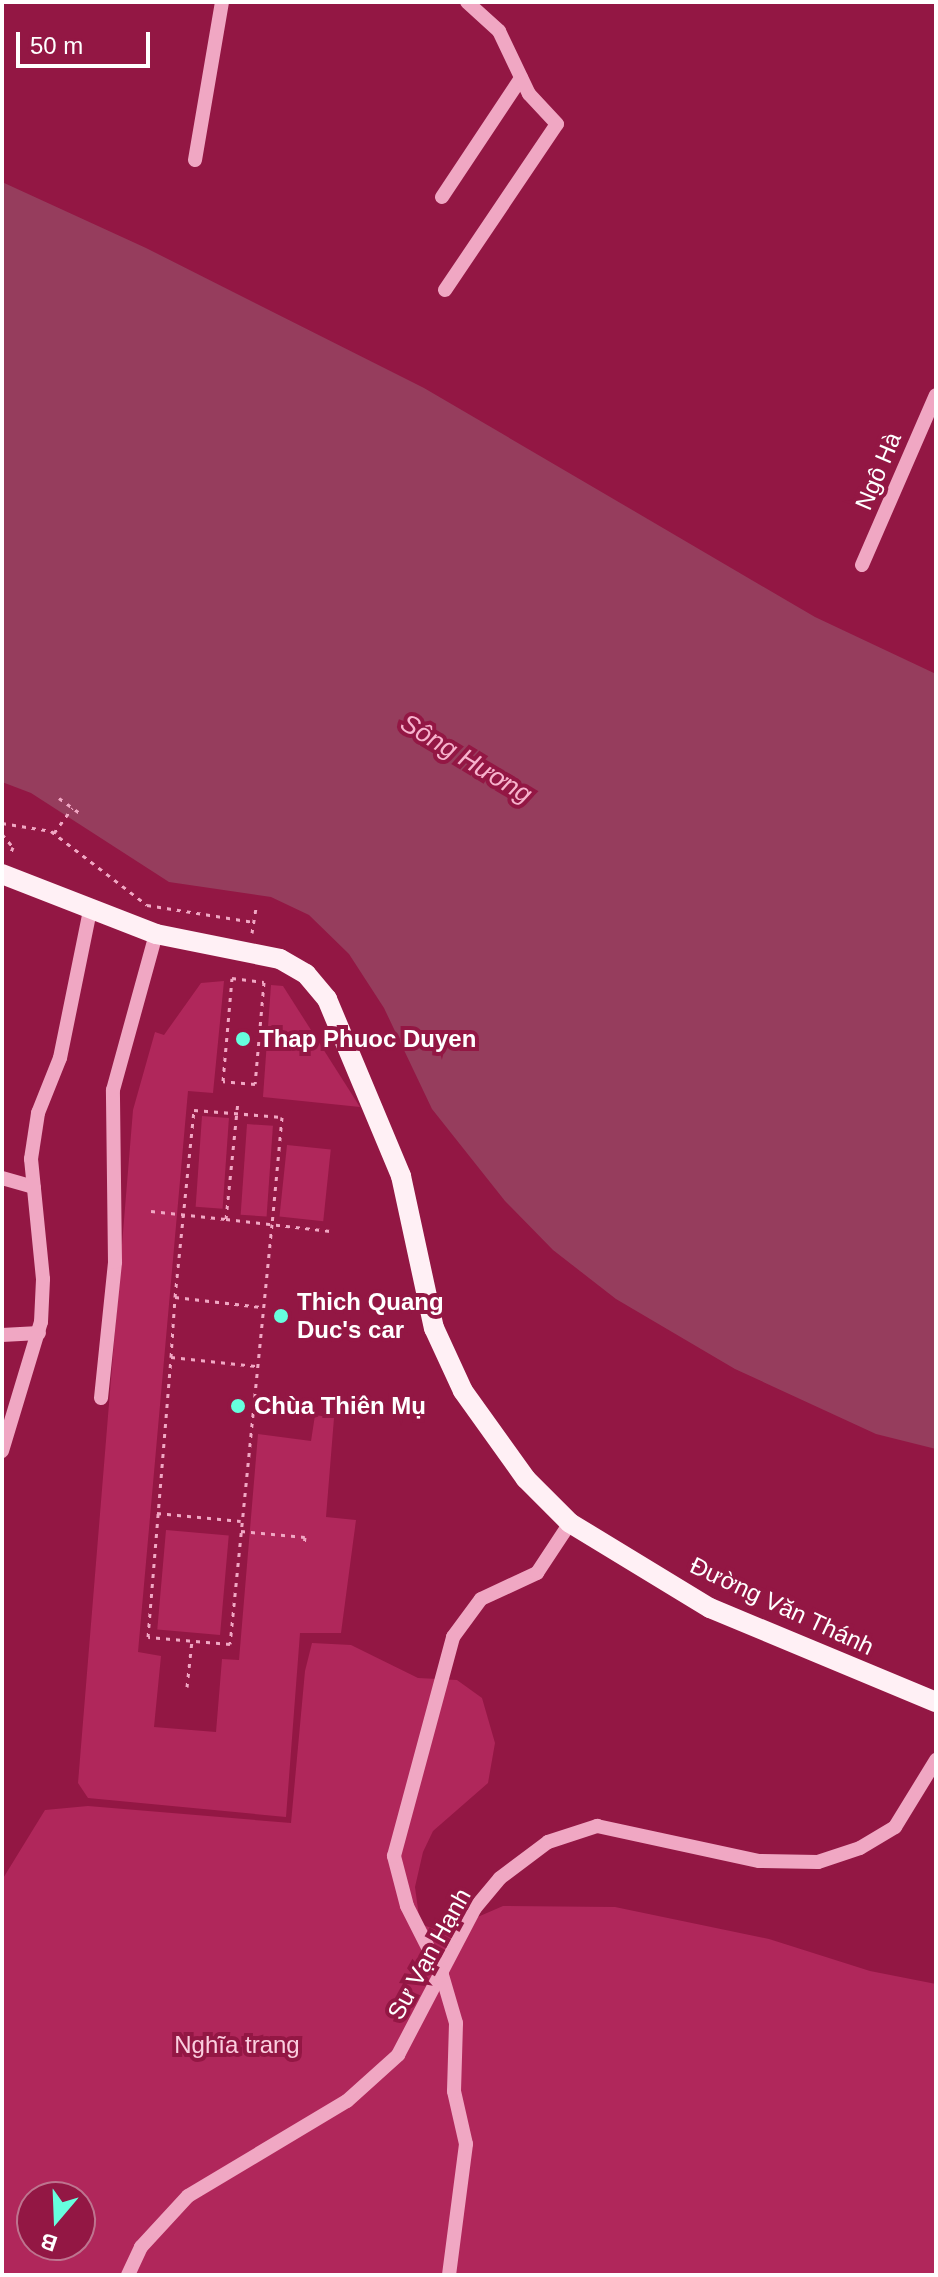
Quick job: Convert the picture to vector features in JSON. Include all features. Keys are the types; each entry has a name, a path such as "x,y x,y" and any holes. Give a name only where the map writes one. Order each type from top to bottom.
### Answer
{"main road":[{"name":"Đường Văn Thánh","path":"3,874 90,911 156,934 249,952 293,965 327,999 404,1188 434,1328 463,1391 493,1439 570,1523 710,1608 936,1702"}],"street":[{"path":"195,160 222,2"},
{"path":"445,290 557,124 521,78 499,31 467,2"},
{"path":"442,197 521,78"},
{"name":"Ngô Hà","path":"862,565 936,395"},
{"path":"2,1451 39,1333 43,1279 31,1159 38,1113 60,1058 90,911"},
{"path":"101,1398 115,1262 113,1090 156,934"},
{"path":"2,1178 34,1187"},
{"path":"2,1335 39,1333"},
{"path":"449,2275 466,2144 454,2091 456,2023 442,1975 407,1906 394,1856 404,1810 424,1760 428,1724 453,1637 481,1599 537,1573 570,1523"},
{"name":"Sư Vạn Hạnh","path":"128,2275 141,2247 188,2196 347,2101 398,2055 475,1908 500,1878 548,1842 597,1826 759,1861 818,1862 860,1848 895,1827 936,1760"}],"path":[{"path":"59,798 82,815"},
{"path":"54,833 72,808"},
{"path":"2,823 54,833 147,905 254,922"},
{"path":"2,834 13,847 3,874"},
{"path":"249,952 256,909"},
{"path":"232,978 264,982 255,1084 240,1082 223,1081 232,978"},
{"path":"239,1089 240,1082"},
{"path":"226,1219 238,1101"},
{"path":"194,1110 282,1117 230,1644 148,1637 184,1214 194,1110"},
{"path":"151,1211 330,1231"},
{"path":"175,1297 264,1307"},
{"path":"171,1357 257,1366"},
{"path":"157,1513 241,1521"},
{"path":"240,1531 305,1537 304,1545"},
{"path":"286,1543 287,1535"},
{"path":"187,1687 192,1640"}],"green space":[{"path":"224,981 213,1093 188,1091 138,1652 161,1656 154,1727 216,1732 222,1659 239,1660 258,1434 311,1441 315,1415 334,1418 326,1517 356,1520 341,1633 300,1633 286,1817 88,1798 78,1783 133,1110 155,1032 164,1035 201,983"},
{"path":"271,985 283,986 360,1107 263,1097"},
{"path":"202,1116 229,1118 223,1209 196,1207"},
{"path":"247,1124 273,1126 267,1217 241,1215"},
{"path":"287,1145 331,1150 323,1221 279,1217"},
{"path":"166,1530 229,1535 220,1635 157,1630"},
{"name":"Nghĩa trang","path":"312,1643 351,1645 418,1678 457,1680 482,1698 495,1743 488,1783 433,1831 423,1852 415,1887 420,1924 443,1932 503,1906 615,1907 769,1939 870,1971 936,1984 936,2275 2,2275 2,1880 45,1810 88,1806 291,1823 305,1671"}],"water":[{"name":"Sông Hương","path":"2,182 146,248 424,388 815,617 936,674 936,1449 876,1434 735,1369 616,1299 553,1250 505,1201 432,1109 384,1008 349,954 309,915 271,897 169,882 31,793 2,782"}],"place":[{"name":"Thap Phuoc Duyen","path":"243,1039"},
{"name":"Thich Quang Duc's car","path":"281,1316"},
{"name":"Chùa Thiên Mụ","path":"238,1406"}]}
